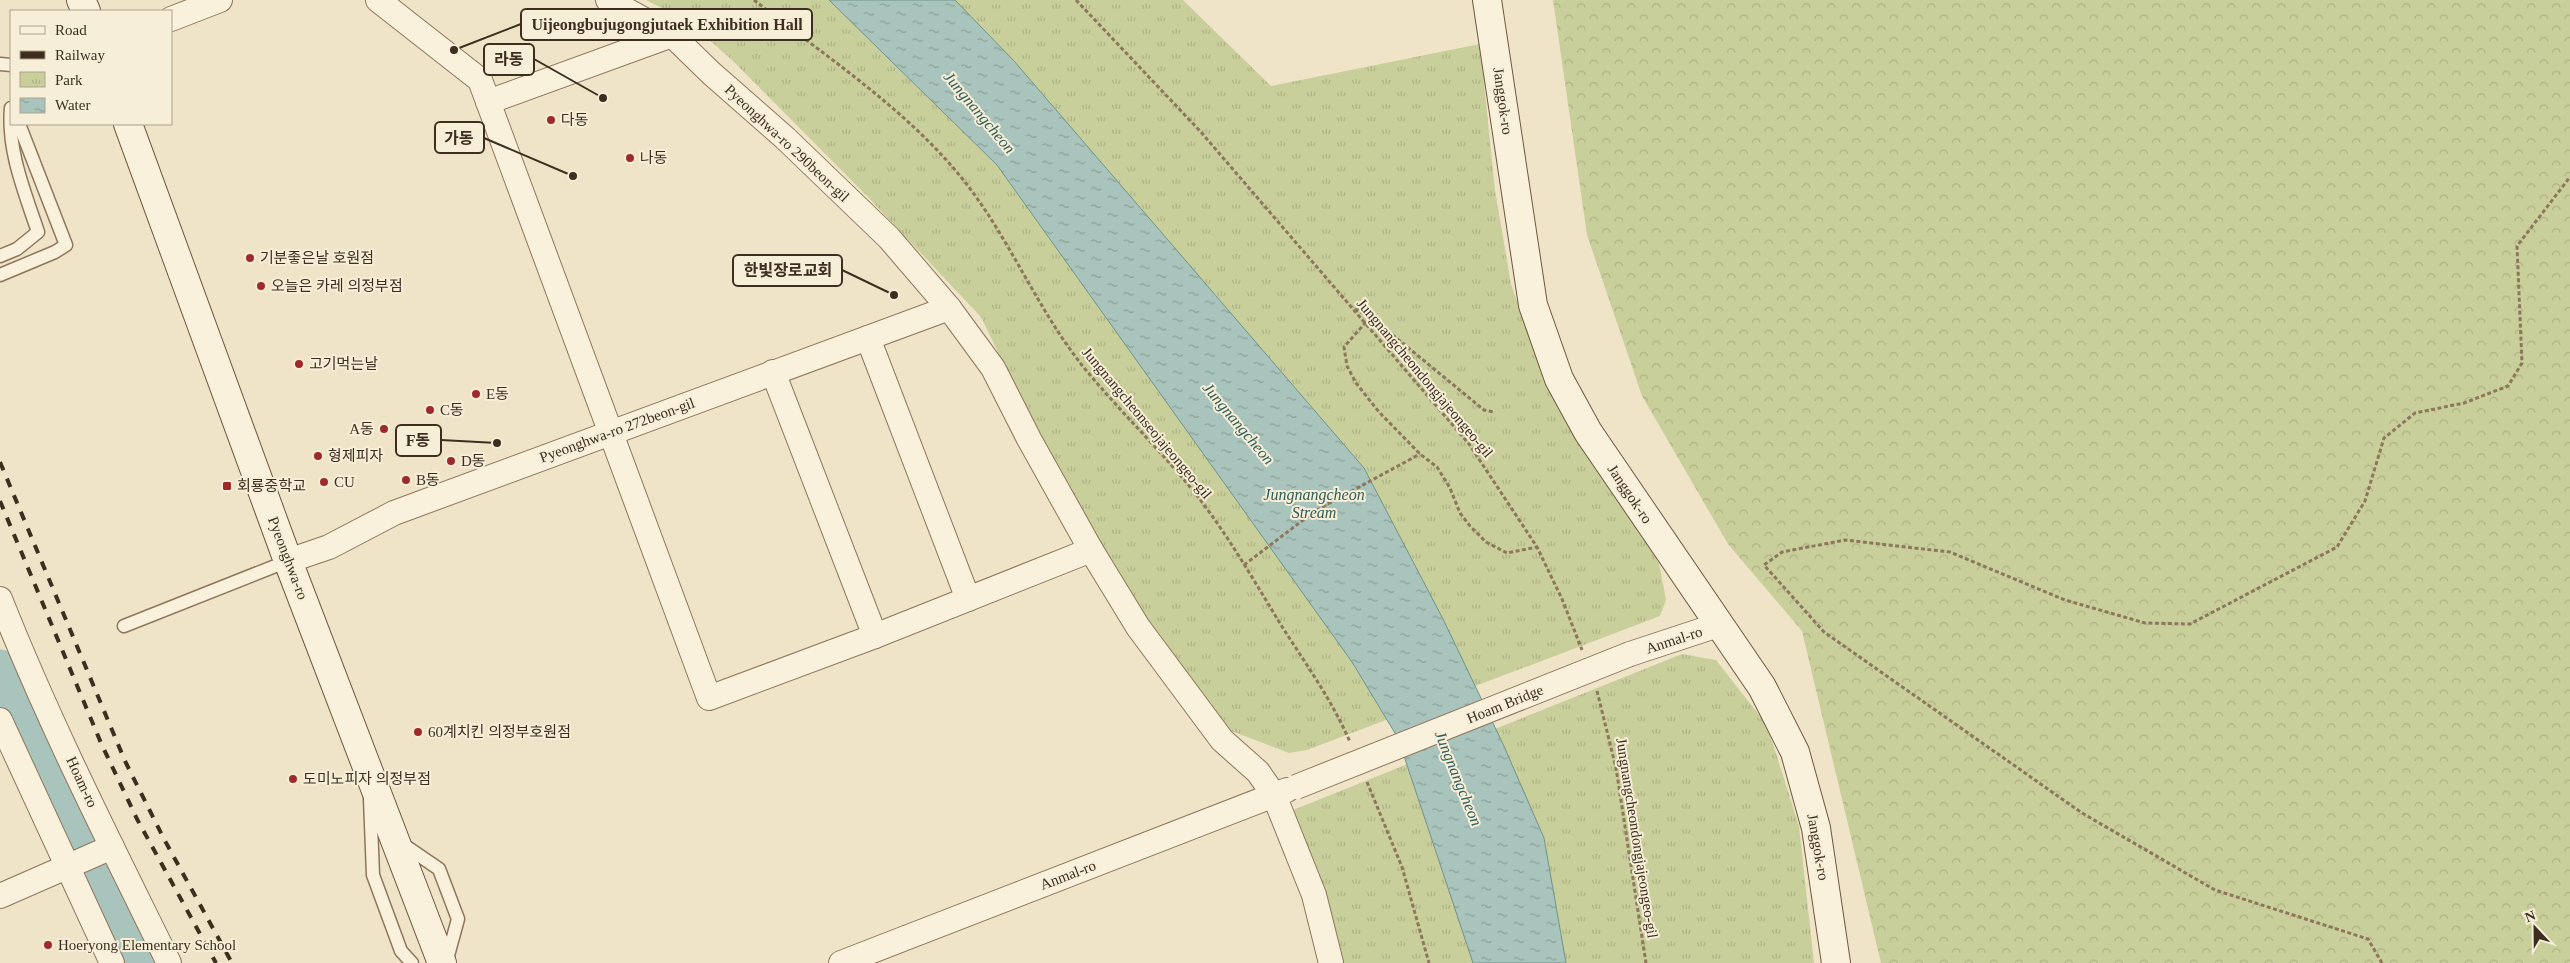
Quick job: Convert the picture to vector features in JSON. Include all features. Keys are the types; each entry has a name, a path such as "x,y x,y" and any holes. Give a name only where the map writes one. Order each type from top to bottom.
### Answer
{"street":[{"path":"172,19 220,0"},
{"path":"378,0 480,80 709,698 876,636 1091,550"},
{"name":"Pyeonghwa-ro 290beon-gil","path":"608,0 672,35 711,73 785,138 889,238 949,308 993,368 1029,439 1091,550 1158,657 1222,740 1258,772 1285,791 1331,963"},
{"name":"Janggok-ro","path":"1488,0 1533,305 1559,379 1588,432 1762,687 1795,752 1816,828 1836,963"},
{"path":"488,102 672,35"},
{"name":"Pyeonghwa-ro","path":"128,125 288,561 442,963"},
{"name":"Pyeonghwa-ro 272beon-gil","path":"288,561 329,547 394,513 949,308"},
{"path":"868,338 968,599"},
{"path":"773,372 876,636"},
{"name":"Hoam-ro","path":"0,599 8,640 169,963"},
{"name":"Anmal-ro","path":"1630,654 1718,625"},
{"name":"Hoam Bridge","path":"1285,791 1630,654"},
{"path":"0,720 112,963"},
{"name":"Anmal-ro","path":"841,963 1285,791"},
{"path":"0,896 112,847"}],"lane":[{"path":"0,256 17,249 38,232 19,174 9,127 10,118"},
{"path":"0,275 55,252 66,245 20,125"},
{"path":"124,626 288,561"},
{"path":"369,772 373,875 401,951 412,963"},
{"path":"394,838 439,869 458,919 446,963"}],"path":[{"name":"Jungnangcheonseojajeongeo-gil","path":"754,0 889,105 920,133 963,180 994,222 1050,319 1081,364 1192,490 1244,565 1327,697 1352,748"},
{"name":"Jungnangcheondongjajeongeo-gil","path":"1076,0 1200,131 1469,444 1538,547 1562,599 1586,660"},
{"path":"2382,963 2368,939 2215,890 2082,812 1824,632 1764,565 1782,552 1845,540 1950,552 2065,600 2145,623 2190,624 2336,546 2365,502 2384,438 2416,413 2464,403 2508,386 2522,363 2517,246 2570,177"},
{"path":"1350,306 1372,318 1484,410 1494,412"},
{"path":"1366,322 1344,347 1347,366 1356,383 1379,412 1420,454 1437,467 1450,488 1460,513 1486,542 1507,553 1538,547"},
{"path":"1244,565 1315,511 1420,454"},
{"name":"Jungnangcheondongjajeongeo-gil","path":"1596,688 1616,768 1646,963"},
{"path":"1364,776 1402,867 1429,963"}],"green space":[{"path":"646,0 1183,0 1271,86 1480,44 1495,190 1511,284 1542,372 1659,563 1666,600 1660,616 1307,750 1289,753 1229,730 1143,622 1031,420 981,317 865,194 733,61 689,22"},
{"path":"1553,0 2570,0 2570,963 1881,963 1802,631 1728,544 1642,396 1587,235"},
{"path":"1682,654 1716,660 1767,725 1799,826 1814,963 1337,963 1321,892 1293,810"}],"water":[{"name":"Jungnangcheon Stream","path":"829,0 955,0 1014,61 1364,468 1443,619 1503,744 1544,838 1566,963 1473,963 1398,738 1352,662 997,165"}],"waterway":[{"path":"0,669 54,786 140,963"}],"railway":[{"path":"0,462 125,761 164,839 232,963"},
{"path":"0,501 101,743 137,819 216,963"}],"place":[{"name":"Uijeongbujugongjutaek Exhibition Hall","path":"454,50"},
{"name":"라동","path":"603,98"},
{"name":"다동","path":"551,120"},
{"name":"나동","path":"630,158"},
{"name":"가동","path":"573,176"},
{"name":"기분좋은날 호원점","path":"250,258"},
{"name":"오늘은 카레 의정부점","path":"261,286"},
{"name":"한빛장로교회","path":"894,295"},
{"name":"고기먹는날","path":"299,364"},
{"name":"E동","path":"476,394"},
{"name":"C동","path":"430,410"},
{"name":"A동","path":"384,429"},
{"name":"F동","path":"497,443"},
{"name":"형제피자","path":"318,456"},
{"name":"D동","path":"451,461"},
{"name":"B동","path":"406,480"},
{"name":"CU","path":"324,482"},
{"name":"회룡중학교","path":"227,486"},
{"name":"60계치킨 의정부호원점","path":"418,732"},
{"name":"도미노피자 의정부점","path":"293,779"},
{"name":"Hoeryong Elementary School","path":"48,945"}],"water label":[{"name":"Jungnangcheon","path":"980,112"},
{"name":"Jungnangcheon","path":"1239,423"},
{"name":"Jungnangcheon","path":"1459,778"}]}
